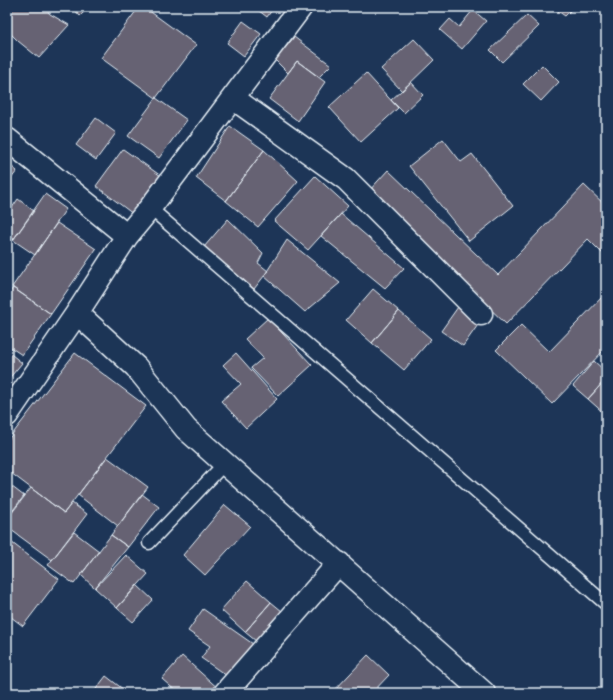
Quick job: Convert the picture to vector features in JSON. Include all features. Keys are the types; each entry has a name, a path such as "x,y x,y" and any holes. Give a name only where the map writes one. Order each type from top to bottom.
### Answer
{"street":[{"path":"7,415 77,313 127,236 150,208 301,7"},
{"path":"233,98 346,179 481,314"},
{"path":"7,139 127,236"},
{"path":"77,313 136,367 186,429 484,693"},
{"path":"225,693 339,563"}],"lane":[{"path":"150,208 606,604"},
{"path":"149,543 225,463"}],"building":[{"path":"13,7 44,7 50,14 69,25 39,58 7,30 7,13"},
{"path":"72,7 89,7 80,16"},
{"path":"139,7 144,7 196,45 156,98 101,58"},
{"path":"254,7 274,7 267,17"},
{"path":"552,7 574,7 565,16"},
{"path":"473,10 486,21 462,49 440,30 450,19 459,27"},
{"path":"527,15 539,26 502,62 490,50"},
{"path":"243,21 261,34 244,56 227,43"},
{"path":"294,37 331,65 319,77 297,61 288,73 275,60"},
{"path":"414,39 434,60 402,91 381,69"},
{"path":"297,61 325,82 298,121 269,99"},
{"path":"542,65 559,82 541,101 523,84"},
{"path":"366,73 398,108 361,142 329,107"},
{"path":"411,82 423,95 404,113 391,100"},
{"path":"156,98 187,120 159,158 128,136"},
{"path":"96,118 116,133 96,160 76,145"},
{"path":"230,126 264,150 226,201 196,178"},
{"path":"443,139 461,162 472,154 513,206 469,241 409,166"},
{"path":"123,149 161,176 133,214 96,186"},
{"path":"264,150 298,181 258,227 226,201"},
{"path":"7,163 17,171 7,184"},
{"path":"388,170 498,275 584,185 606,206 606,257 588,239 506,324 368,192"},
{"path":"315,176 348,206 308,250 274,221"},
{"path":"45,194 66,209 35,255 13,240"},
{"path":"18,199 34,211 13,240 7,236 7,215"},
{"path":"341,214 404,268 385,288 321,236"},
{"path":"228,219 263,253 258,263 268,271 254,289 204,247"},
{"path":"57,223 96,249 51,314 12,287"},
{"path":"287,240 340,283 305,312 264,276"},
{"path":"13,288 51,314 22,355 7,345 7,296"},
{"path":"373,289 399,311 372,343 346,320"},
{"path":"606,293 606,348 552,404 496,350 521,325 549,352"},
{"path":"458,307 480,322 463,346 441,331"},
{"path":"399,311 431,339 404,370 372,343"},
{"path":"268,318 312,365 278,396 251,368 263,358 245,339"},
{"path":"7,351 22,363 7,381"},
{"path":"75,353 146,406 64,513 7,470 7,441"},
{"path":"236,353 277,399 246,428 221,401 241,384 223,365"},
{"path":"594,361 606,372 606,379 588,399 573,386"},
{"path":"606,379 606,415 588,399"},
{"path":"107,457 148,487 118,526 78,495"},
{"path":"7,483 24,496 7,518"},
{"path":"31,488 64,513 72,503 87,514 52,560 7,527 7,519"},
{"path":"142,494 159,507 128,547 111,535"},
{"path":"225,505 250,526 205,575 183,555"},
{"path":"74,532 99,551 74,584 48,565"},
{"path":"111,535 128,547 95,588 81,575"},
{"path":"7,539 59,579 23,626 7,614"},
{"path":"126,555 148,574 117,608 95,588"},
{"path":"247,581 271,602 245,632 221,610"},
{"path":"137,585 153,600 133,622 117,608"},
{"path":"271,602 288,616 262,646 245,632"},
{"path":"203,609 253,644 230,678 201,658 210,646 188,631"},
{"path":"368,655 389,675 372,693 332,693"},
{"path":"182,656 220,690 217,693 178,693 162,679"},
{"path":"106,676 128,693 93,693"}]}
